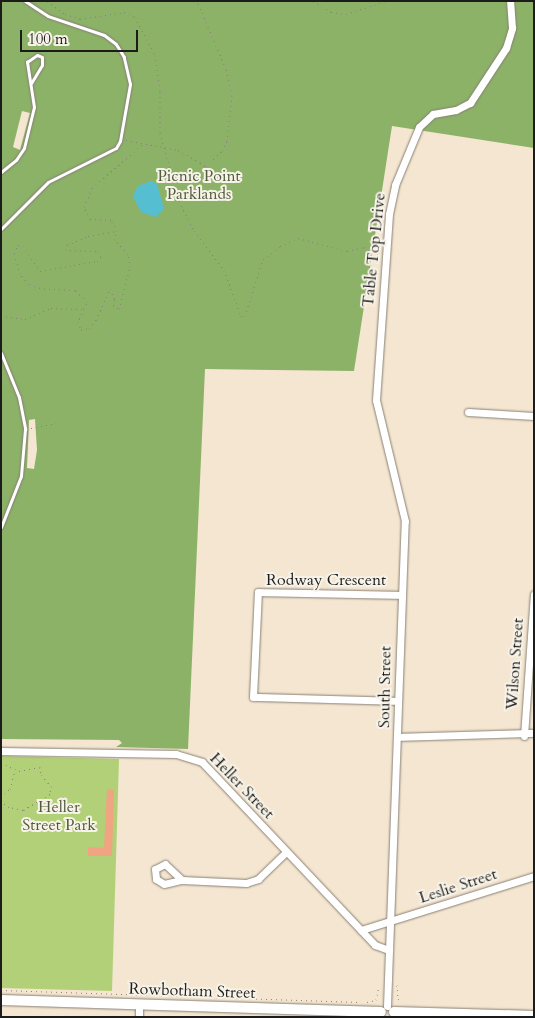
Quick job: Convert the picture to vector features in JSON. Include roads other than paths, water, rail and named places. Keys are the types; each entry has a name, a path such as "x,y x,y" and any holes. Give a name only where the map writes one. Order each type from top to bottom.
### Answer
{"street":[{"name":"Table Top Drive","path":"375,372 388,259 392,198 411,142 426,118 470,102 510,40 510,1"},
{"name":"South Street","path":"375,372 379,422 405,521 388,1013"},
{"path":"468,412 534,416"},
{"name":"Rodway Crescent","path":"398,701 253,697 258,592 402,595"},
{"name":"Wilson Street","path":"524,736 534,594"},
{"path":"398,737 524,736 534,733"},
{"name":"Heller Street","path":"1,751 126,752 190,756 202,762 361,930 380,949 389,950"},
{"path":"182,880 246,883 258,879 286,852"},
{"name":"Leslie Street","path":"390,922 534,876"},
{"path":"361,930 390,922"},
{"name":"Rowbotham Street","path":"1,1000 534,1016"},
{"path":"139,1005 139,1017"}],"lane":[{"path":"1,229 35,191 48,182 105,156 120,141 130,84 126,63 116,44 104,36 48,16 25,1"},
{"path":"1,172 16,160 24,148 34,107 27,62 37,55 42,58 42,65 31,83"},
{"path":"1,353 19,397 25,429 21,476 1,527"}],"water":[{"path":"151,181 157,184 164,209 156,217 141,212 133,196 138,186"}],"park label":[{"name":"Picnic Point Parklands","path":"199,185"},
{"name":"Heller Street Park","path":"59,816"}]}
